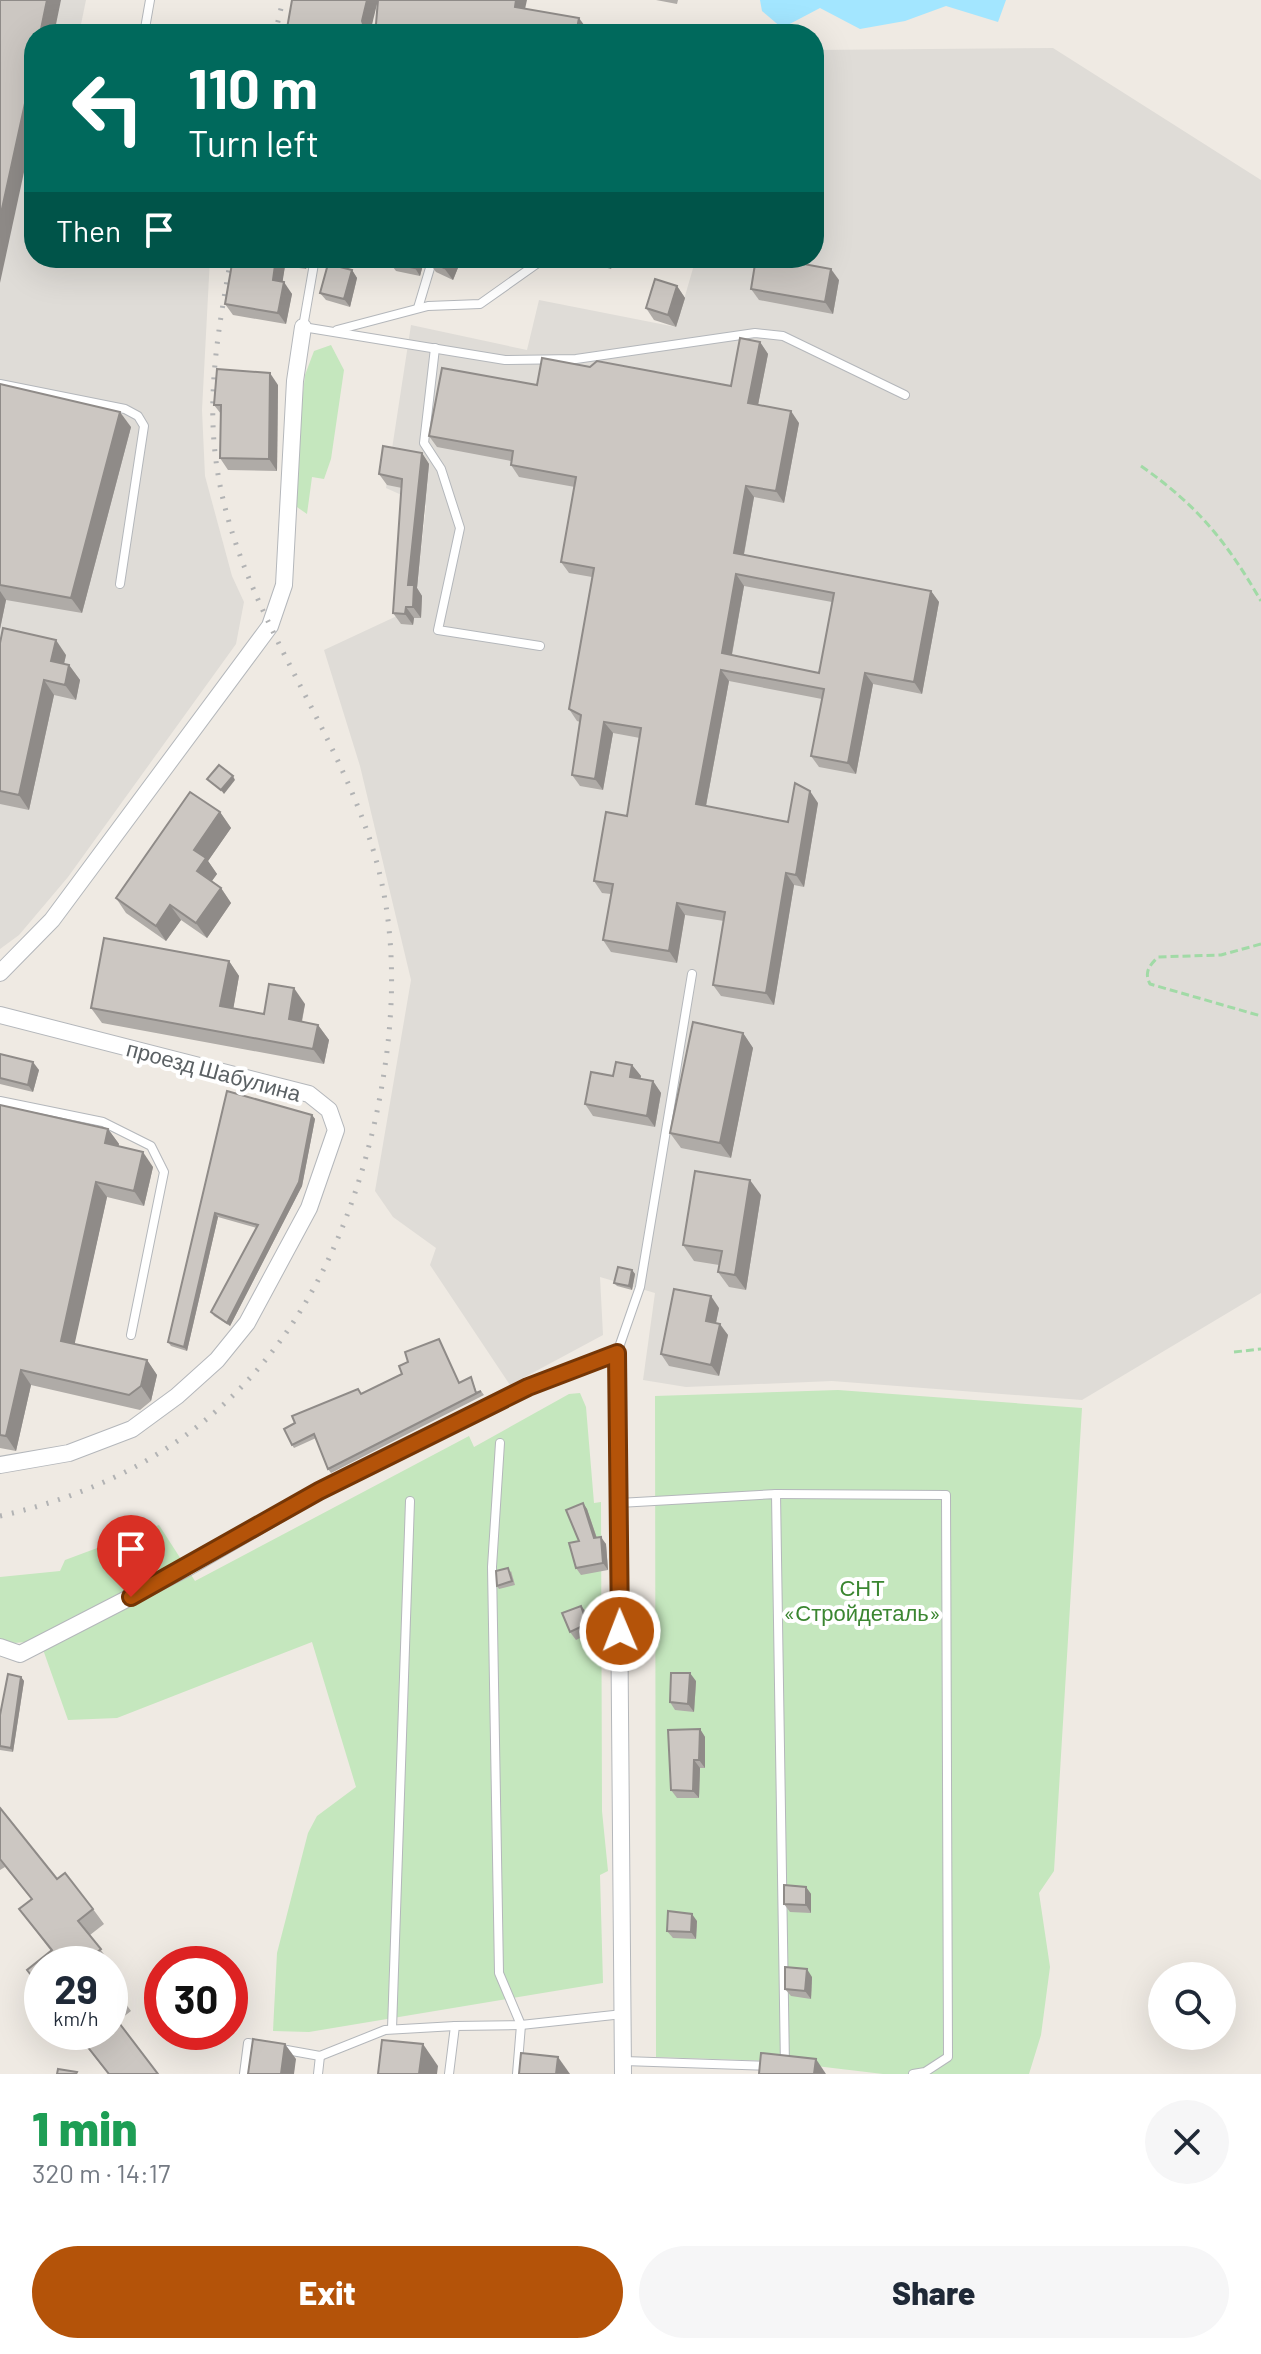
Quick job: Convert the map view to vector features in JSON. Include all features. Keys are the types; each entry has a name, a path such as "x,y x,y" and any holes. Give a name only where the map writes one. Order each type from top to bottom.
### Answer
{"street":[{"path":"0,973 52,920 270,626 284,585 295,381 303,327"},
{"name":"проезд Шабулина","path":"0,1015 309,1094 329,1110 336,1130 309,1208 247,1323 217,1360 177,1396 132,1429 69,1453 0,1465"},
{"path":"0,1647 20,1654 187,1568 319,1491 528,1387 617,1353 624,2067"}],"lane":[{"path":"146,24 150,0"},
{"path":"313,268 303,327 505,360 576,359 755,333 769,334 783,336 905,395"},
{"path":"418,308 430,268"},
{"path":"332,332 418,308 480,304 531,268"},
{"path":"435,348 424,443 441,469 460,528 438,630 540,646"},
{"path":"0,384 125,409 138,416 144,426 120,584"},
{"path":"617,1353 640,1287 692,974"},
{"path":"0,1101 103,1122 151,1146 164,1172 131,1335"},
{"path":"500,1443 492,1567 499,1973 521,2025 517,2074"},
{"path":"776,1494 785,2067"},
{"path":"619,1503 776,1494 946,1495 948,2057 925,2072 913,2074"},
{"path":"392,2029 410,1501"},
{"path":"244,2074 248,2043 320,2056 392,2029 521,2025 623,2014"},
{"path":"449,2074 455,2026"},
{"path":"318,2074 320,2056"},
{"path":"624,2067 797,2069"}],"path":[{"path":"1141,466 1183,496 1212,527 1261,601"},
{"path":"1261,944 1221,955 1158,957 1149,967 1147,976 1150,984 1261,1016"},
{"path":"1234,1352 1261,1349"}],"shaded area":[{"path":"0,0 86,0 81,24 24,24 24,268 209,268 202,410 205,476 232,576 244,602 236,644 68,877 19,935 0,949"},
{"path":"1053,48 1261,180 1261,1293 1082,1400 832,1381 686,1387 643,1380 655,1293 600,1277 603,1335 510,1385 430,1265 436,1248 393,1217 375,1191 411,980 360,766 324,650 414,608 426,506 386,488 411,325 527,350 539,300 676,327 693,268 824,268 824,50"}],"green space":[{"path":"331,345 344,370 331,459 324,479 312,477 307,514 294,505 305,375 314,351"},
{"name":"СНТ «Стройдеталь»","path":"838,1390 1082,1408 1054,1871 1039,1893 1050,1967 1041,2035 1029,2074 883,2074 774,2061 656,2057 655,1396"},
{"path":"580,1393 586,1407 594,1503 601,1502 602,1811 608,1871 600,1875 603,1983 309,2032 273,2031 277,1953 308,1833 317,1816 356,1787 312,1642 117,1718 68,1720 40,1641 0,1644 0,1577 60,1571 65,1560 159,1525 195,1581 469,1436 474,1447 569,1394"}],"water":[{"path":"760,0 1006,0 998,22 946,6 905,21 860,29 820,8 790,24 777,24 762,11"}],"building":[{"path":"0,0 47,0 42,24 24,24 24,108 0,218"},
{"path":"292,0 367,0 363,24 288,24"},
{"path":"378,0 516,0 515,7 579,18 578,24 376,24"},
{"path":"231,268 275,268 273,280 284,282 278,313 225,304"},
{"path":"327,268 352,270 344,299 320,293"},
{"path":"754,268 831,269 825,302 751,289"},
{"path":"655,279 677,286 668,315 646,308"},
{"path":"740,338 760,342 748,403 791,411 776,491 746,486 734,553 931,591 914,682 865,673 848,763 811,756 824,689 721,670 696,804 788,822 795,783 810,791 796,875 786,873 766,993 713,985 725,912 677,903 669,951 603,940 613,884 594,881 606,812 627,816 641,728 604,722 595,779 572,775 581,715 569,709 594,568 561,562 576,477 511,465 513,451 429,436 442,368 537,385 542,358 590,367 597,361 731,386","holes":["736,574 834,593 819,673 722,653"]},
{"path":"217,369 270,373 269,459 220,458 221,405 214,405"},
{"path":"0,384 120,412 71,598 0,585"},
{"path":"383,446 422,453 408,585 414,585 413,607 406,607 405,614 393,613 402,479 379,474"},
{"path":"3,628 56,640 51,661 69,665 65,685 44,680 19,795 0,791 0,643"},
{"path":"219,765 233,776 221,790 207,779"},
{"path":"190,792 220,812 194,850 206,858 197,871 221,888 196,923 170,905 156,926 116,898"},
{"path":"104,938 229,961 220,1006 264,1014 269,984 294,988 289,1019 318,1025 313,1049 91,1008"},
{"path":"693,1022 743,1033 720,1143 670,1133"},
{"path":"0,1054 33,1062 28,1085 0,1078"},
{"path":"616,1062 632,1065 630,1077 653,1081 647,1116 585,1104 591,1072 613,1076"},
{"path":"227,1091 312,1115 299,1182 227,1323 211,1312 258,1225 215,1213 184,1347 168,1342"},
{"path":"0,1105 108,1129 105,1143 143,1152 134,1191 96,1182 61,1341 147,1360 141,1386 129,1395 21,1370 6,1436 0,1435"},
{"path":"695,1171 750,1180 735,1275 718,1272 722,1251 683,1245"},
{"path":"618,1267 632,1270 629,1286 614,1283"},
{"path":"674,1289 711,1296 706,1321 720,1324 711,1365 661,1354"},
{"path":"439,1339 459,1383 471,1377 476,1393 481,1391 328,1469 314,1434 292,1445 284,1429 295,1423 292,1416 358,1389 361,1394 402,1374 399,1366 408,1362 405,1352"},
{"path":"583,1503 594,1538 601,1537 603,1563 576,1568 569,1543 579,1541 566,1510"},
{"path":"508,1568 512,1581 497,1586 496,1571"},
{"path":"581,1606 587,1624 570,1632 562,1613"},
{"path":"671,1673 690,1673 688,1704 670,1702"},
{"path":"8,1674 21,1677 11,1748 0,1746 0,1715"},
{"path":"700,1729 699,1760 694,1760 693,1791 671,1790 668,1730"},
{"path":"0,1808 57,1879 65,1873 93,1909 78,1921 99,1946 49,1946 19,1909 32,1899 0,1859"},
{"path":"784,1885 806,1887 806,1905 784,1904"},
{"path":"668,1911 692,1914 691,1932 667,1931"},
{"path":"785,1967 807,1969 805,1991 785,1989"},
{"path":"128,2035 158,2074 109,2074 90,2050 128,2050"},
{"path":"253,2039 285,2044 281,2074 248,2074"},
{"path":"382,2040 423,2044 419,2074 378,2074"},
{"path":"521,2053 558,2057 556,2074 519,2074"},
{"path":"761,2053 816,2059 814,2074 759,2074"},
{"path":"58,2069 77,2072 57,2074"}],"railway":[{"path":"277,24 283,0"},
{"path":"0,1516 75,1494 142,1463 200,1425 250,1378 292,1324 327,1263 354,1195 375,1121 387,1055 392,988 383,889 357,803 259,602 238,551 223,498 214,442 213,395 219,327 229,268"}],"route":[{"path":"131,1597 319,1491 528,1387 617,1353 620,1631"}]}
